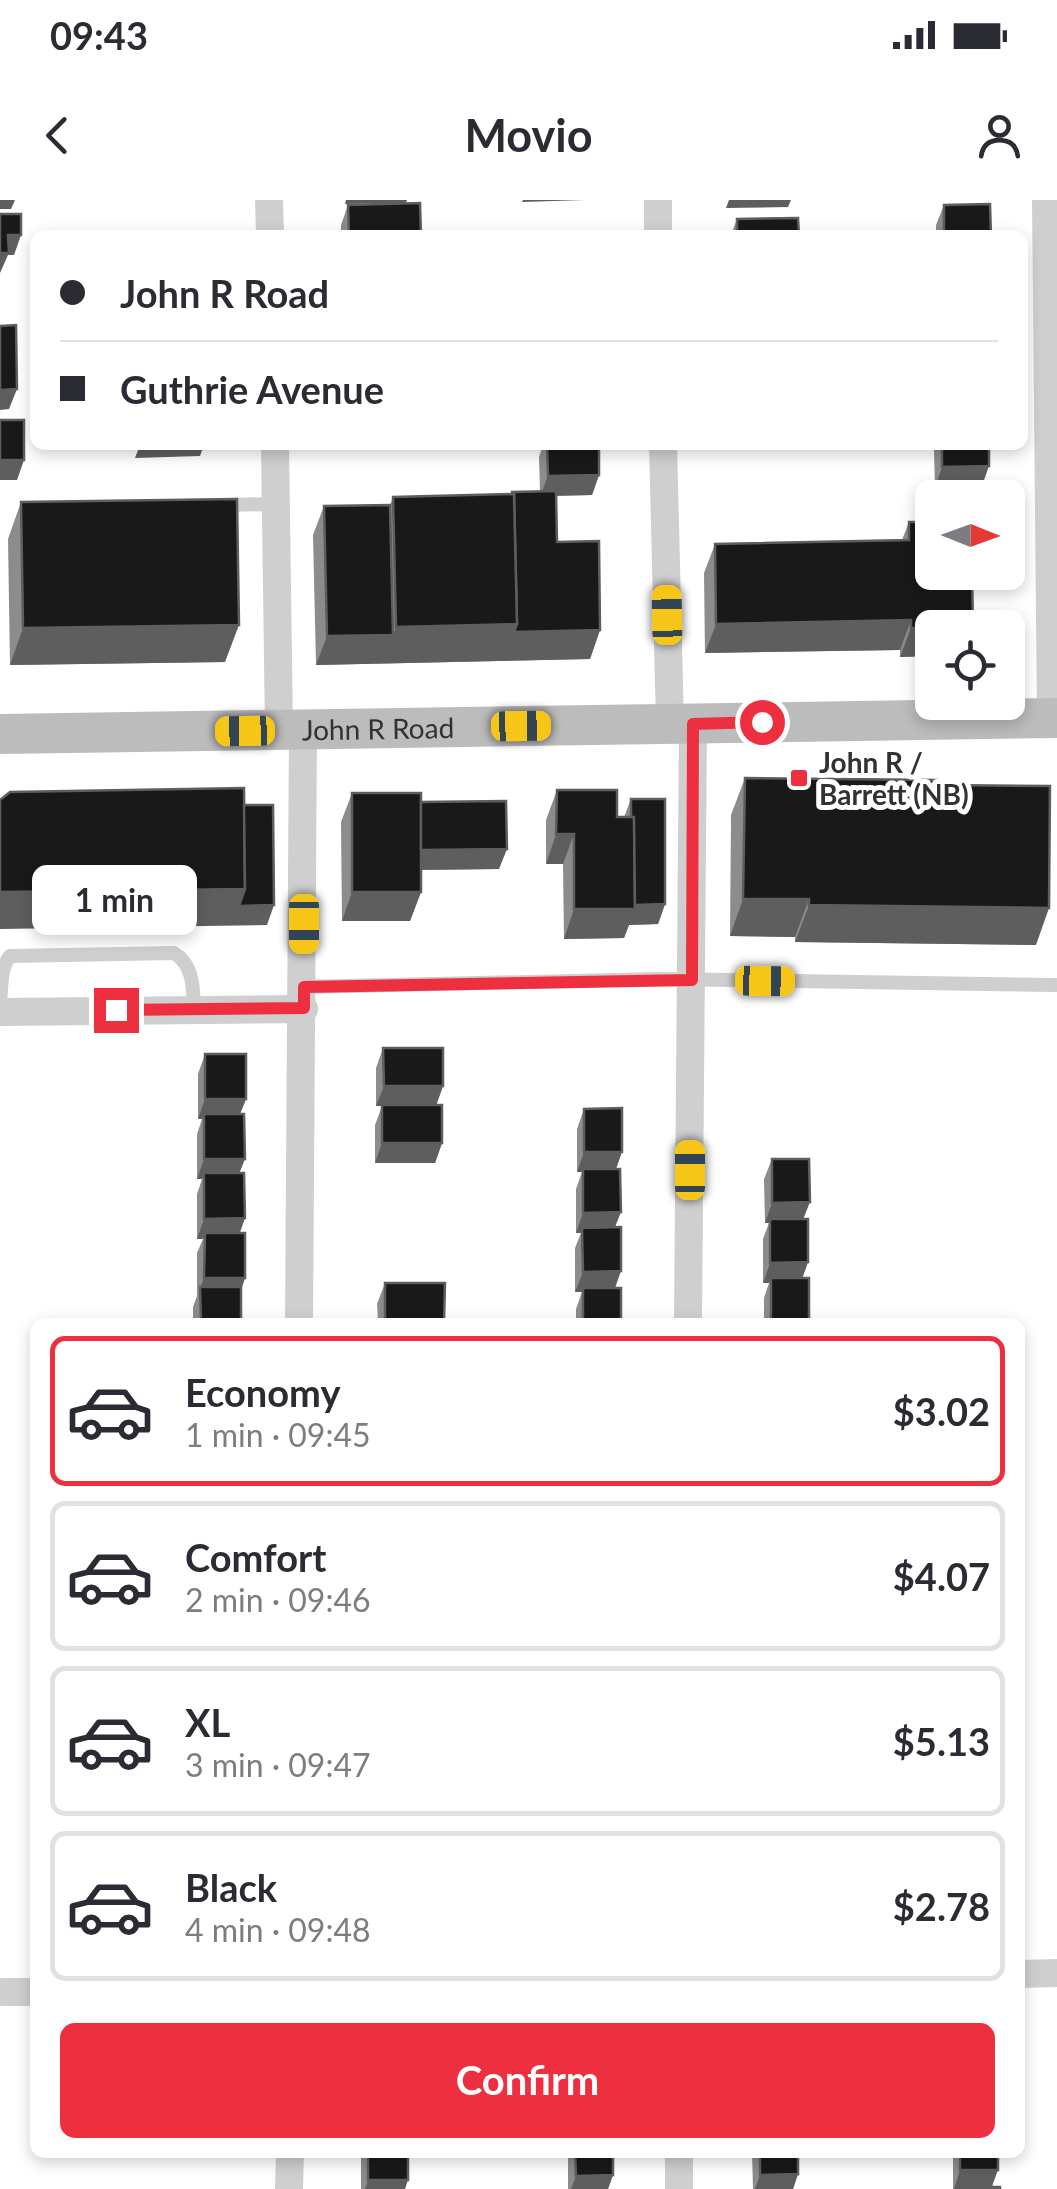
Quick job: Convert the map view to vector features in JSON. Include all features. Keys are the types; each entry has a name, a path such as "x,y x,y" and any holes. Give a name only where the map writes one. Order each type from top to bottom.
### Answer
{"main road":[{"name":"John R Road","path":"0,734 1054,718"}],"street":[{"path":"270,200 270,230"},
{"path":"658,200 658,230"},
{"path":"1046,200 1054,718"},
{"path":"274,450 304,998 300,1318"},
{"path":"663,450 682,724 692,980 688,1318"},
{"path":"0,1011 194,1009 304,998"},
{"path":"1025,1974 1057,1973"},
{"path":"0,1992 30,1992"},
{"path":"289,2189 290,2158"},
{"path":"679,2158 679,2189"}],"lane":[{"path":"206,505 276,504"},
{"path":"0,1011 1,970 10,956 174,953 182,958 192,980 194,1009"},
{"path":"304,998 692,980 1057,986"}],"building":[{"path":"420,203 421,230 349,230 348,205"},
{"path":"990,204 991,230 944,230 944,205"},
{"path":"0,214 21,214 21,235 8,235 9,253 0,253"},
{"path":"798,218 799,230 737,230 737,219"},
{"path":"16,325 17,389 0,390 0,326"},
{"path":"0,420 24,420 24,460 0,460"},
{"path":"547,450 599,450 599,475 548,476"},
{"path":"942,450 989,450 989,466 942,467"},
{"path":"556,491 557,542 599,541 600,630 514,632 517,624 512,492"},
{"path":"514,494 517,624 396,627 393,497"},
{"path":"237,499 239,625 23,628 21,502"},
{"path":"390,505 393,635 327,636 324,506"},
{"path":"909,522 915,522 915,590 972,590 973,610 915,610 915,628 911,628 911,620 716,624 715,544 909,540"},
{"path":"745,778 937,780 937,785 1050,786 1049,908 809,905 809,899 743,899"},
{"path":"244,788 245,889 0,892 0,800 10,792"},
{"path":"557,790 617,790 617,817 634,817 635,909 574,909 574,834 556,834"},
{"path":"352,793 421,793 421,892 352,892"},
{"path":"631,799 665,799 665,904 635,905"},
{"path":"506,801 507,849 421,850 421,802"},
{"path":"244,805 273,805 274,905 239,906 245,889"},
{"path":"383,1048 443,1048 443,1086 384,1086"},
{"path":"205,1054 246,1054 246,1099 205,1099"},
{"path":"382,1105 442,1105 442,1143 382,1143"},
{"path":"622,1108 622,1152 584,1152 584,1109"},
{"path":"204,1114 244,1114 245,1159 204,1159"},
{"path":"772,1159 809,1159 810,1202 772,1203"},
{"path":"583,1169 620,1169 621,1212 583,1213"},
{"path":"204,1173 244,1173 245,1218 204,1219"},
{"path":"770,1219 808,1219 808,1262 770,1263"},
{"path":"621,1227 621,1271 583,1272 582,1228"},
{"path":"205,1233 245,1233 245,1278 204,1278"},
{"path":"771,1278 809,1278 809,1318 771,1318"},
{"path":"385,1283 445,1283 444,1318 385,1318"},
{"path":"200,1287 241,1287 241,1318 201,1318"},
{"path":"583,1288 621,1288 621,1318 583,1318"},
{"path":"368,2158 408,2158 408,2180 368,2180"},
{"path":"575,2158 613,2158 613,2175 576,2176"},
{"path":"760,2158 798,2158 798,2174 760,2175"},
{"path":"960,2158 998,2158 998,2170 960,2170"},
{"path":"1000,2187 1000,2189 962,2189"}],"place":[{"name":"John R / Barrett (NB)","path":"799,778"}],"route":[{"path":"116,1010 304,1008 304,987 692,980 693,724 762,722"}]}
